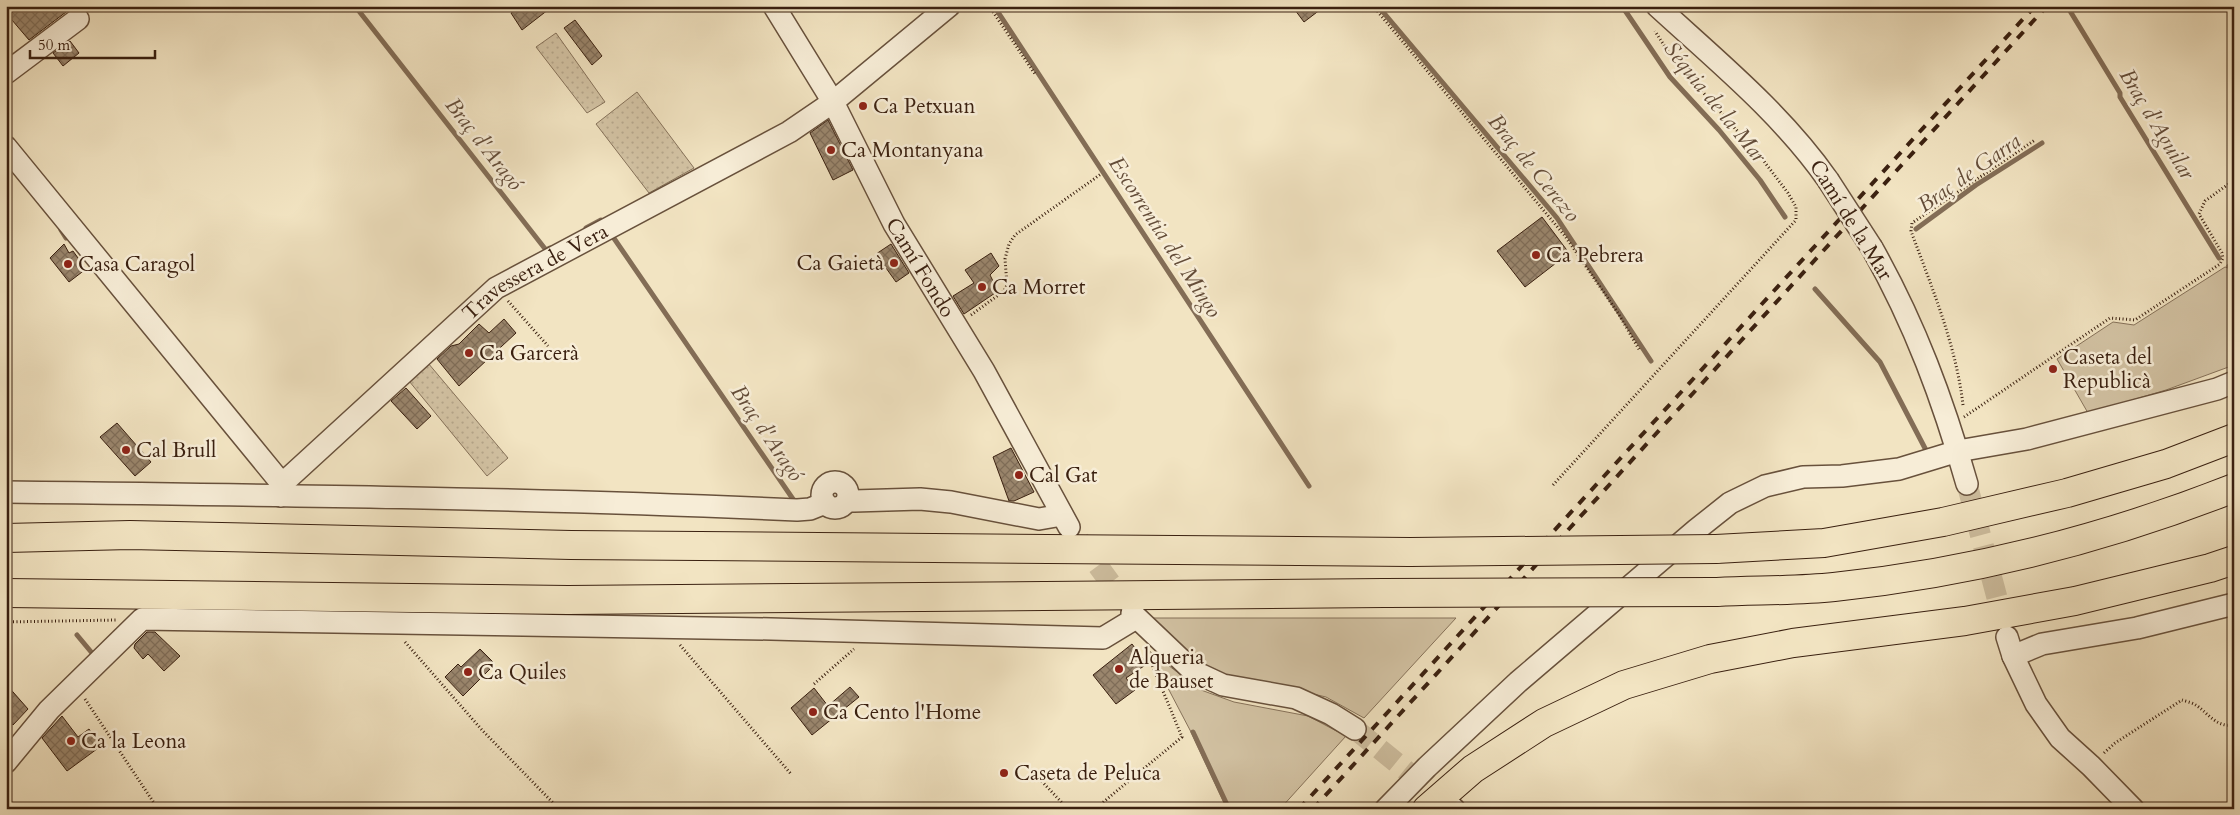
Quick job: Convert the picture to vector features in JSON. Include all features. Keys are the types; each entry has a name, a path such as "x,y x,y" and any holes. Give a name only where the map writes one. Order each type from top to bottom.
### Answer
{"main road":[{"path":"6,538 130,535 571,545 1410,552 1716,549 1824,543 1943,522 2067,493 2166,464 2234,438"},
{"path":"6,593 568,600 1717,592 1834,587 1957,568 2084,539 2189,506 2234,488"},
{"path":"1444,808 1473,769 1544,723 1624,685 1710,658 1766,648 1966,621 2075,601 2210,568 2234,560"}],"street":[{"name":"Camí Fondo","path":"281,490 797,510 810,509 825,503 830,507 838,508 846,503 848,499 854,501 920,499 951,502 1039,519 1066,521 984,370 894,224 833,102 774,6"},
{"name":"Travessera de Vera","path":"281,490 496,288 789,132 833,102 949,6"},
{"name":"Camí de la Mar","path":"1655,15 1783,123 1828,180 1872,248 1899,296 1926,357 1958,451 1967,484"},
{"path":"6,73 78,19"},
{"path":"6,147 281,490"},
{"path":"1386,809 1427,767 1518,682 1730,503 1765,486 1803,477 1842,476 1899,469 1958,451 2027,439 2216,389 2234,382"},
{"path":"6,492 281,490"},
{"path":"2133,809 2091,766 2060,738 2036,704 2010,647 2042,644 2137,628 2234,604"},
{"path":"6,762 49,710 142,619 668,627 1103,638 1134,616 1193,671 1223,685 1296,698 1331,714 1355,729"}],"path":[{"path":"989,6 1034,74"},
{"path":"1373,6 1565,236 1618,313 1640,351"},
{"path":"1553,485 1796,220 1796,207 1788,192 1763,160 1670,55 1655,30 1655,15"},
{"path":"1964,408 1945,322 1911,232 1912,223 2034,140"},
{"path":"956,326 1004,291 1008,285 1005,259 1009,244 1015,234 1101,174"},
{"path":"1962,414 1960,420 2110,318 2116,316 2127,321 2135,320 2220,264 2223,258 2222,253 2199,214 2204,201 2234,180"},
{"path":"496,288 548,346"},
{"path":"6,622 142,619"},
{"path":"394,623 401,637 470,716 559,809"},
{"path":"668,627 681,647 791,774"},
{"path":"814,684 866,638 867,632"},
{"path":"1095,809 1182,737 1147,651"},
{"path":"76,685 158,809"},
{"path":"2091,766 2115,743 2182,700 2195,705 2209,718 2229,726 2234,725"},
{"path":"1032,771 1068,809"}],"shaded area":[{"path":"556,33 605,102 587,113 536,47"},
{"path":"637,92 694,168 649,193 596,124"},
{"path":"2225,267 2229,268 2234,276 2234,365 2166,390 2088,413 2057,359 2113,322 2134,325"},
{"path":"428,363 508,458 487,476 409,381"},
{"path":"1150,618 1456,618 1364,718 1326,697 1271,684 1215,674"},
{"path":"1148,650 1201,690 1234,702 1308,716 1346,736 1280,809 1227,809 1191,732"}],"building":[{"path":"6,6 86,6 70,9 29,40 6,13"},
{"path":"521,6 553,6 522,30 511,13"},
{"path":"1292,6 1325,6 1304,22"},
{"path":"575,20 602,56 592,65 564,28"},
{"path":"70,41 79,53 63,66 53,53"},
{"name":"Ca Montanyana","path":"828,120 853,170 833,180 810,133"},
{"name":"Ca Pebrera","path":"1542,217 1569,253 1525,287 1497,251"},
{"name":"Casa Caragol","path":"64,244 69,253 73,251 86,269 69,282 50,258"},
{"name":"Ca Gaietà","path":"891,244 909,273 896,282 876,254"},
{"name":"Ca Morret","path":"991,253 999,266 990,275 998,291 964,314 953,296 974,283 965,270"},
{"name":"Ca Garcerà","path":"504,319 516,333 459,386 437,359 451,346 459,344 479,324 489,333"},
{"path":"406,388 431,416 417,429 391,401"},
{"name":"Cal Brull","path":"117,423 151,462 135,476 100,437"},
{"name":"Cal Gat","path":"1011,448 1034,492 1014,501 1009,501 993,457"},
{"path":"147,632 155,632 180,656 164,671 148,654 143,659 134,648 135,644"},
{"name":"Alqueria de Bauset","path":"1132,644 1147,664 1126,678 1135,690 1116,704 1093,675"},
{"name":"Ca Quiles","path":"480,649 495,664 463,696 445,677 458,664 461,667"},
{"path":"6,684 28,709 13,725 6,719"},
{"name":"Ca Cento l'Home","path":"850,687 859,697 812,735 791,708 814,688 828,706"},
{"name":"Ca la Leona","path":"62,716 78,737 89,729 101,746 67,771 42,738"}],"waterway":[{"name":"Braç d'Aragó","path":"355,6 546,250 550,248"},
{"name":"Escorrentia del Mingo","path":"994,6 1309,486"},
{"name":"Braç de Cerezo","path":"1378,6 1557,218 1651,361"},
{"name":"Séquia de la Mar","path":"1622,6 1670,77 1719,130 1760,180 1785,217"},
{"name":"Braç d'Aguilar","path":"2067,6 2120,93 2120,97 2219,258"},
{"name":"Braç de Garra","path":"1916,229 1976,185 2042,143"},
{"name":"Braç d'Aragó","path":"586,228 601,220 604,223"},
{"path":"61,230 66,238"},
{"name":"Braç d'Aragó","path":"611,234 795,502"},
{"name":"Braç d'Aguilar","path":"2229,266 2234,274"},
{"name":"Séquia de la Mar","path":"1815,289 1880,362 1928,454"},
{"path":"77,635 92,653"},
{"path":"1193,732 1229,809"}],"tunnel":[{"path":"1967,484 2005,628"},
{"path":"1079,540 1126,604"},
{"path":"1355,729 1451,807"}],"railway":[{"path":"1299,809 2035,6"},
{"path":"1313,809 2047,6"}],"place":[{"name":"Ca Petxuan","path":"863,106"},
{"name":"Ca Montanyana","path":"831,150"},
{"name":"Ca Pebrera","path":"1536,255"},
{"name":"Ca Gaietà","path":"894,263"},
{"name":"Casa Caragol","path":"68,264"},
{"name":"Ca Morret","path":"982,287"},
{"name":"Ca Garcerà","path":"469,353"},
{"name":"Caseta del Republicà","path":"2053,369"},
{"name":"Cal Brull","path":"126,450"},
{"name":"Cal Gat","path":"1019,475"},
{"name":"Alqueria de Bauset","path":"1119,669"},
{"name":"Ca Quiles","path":"468,672"},
{"name":"Ca Cento l'Home","path":"813,712"},
{"name":"Ca la Leona","path":"71,741"},
{"name":"Caseta de Peluca","path":"1004,773"}]}
